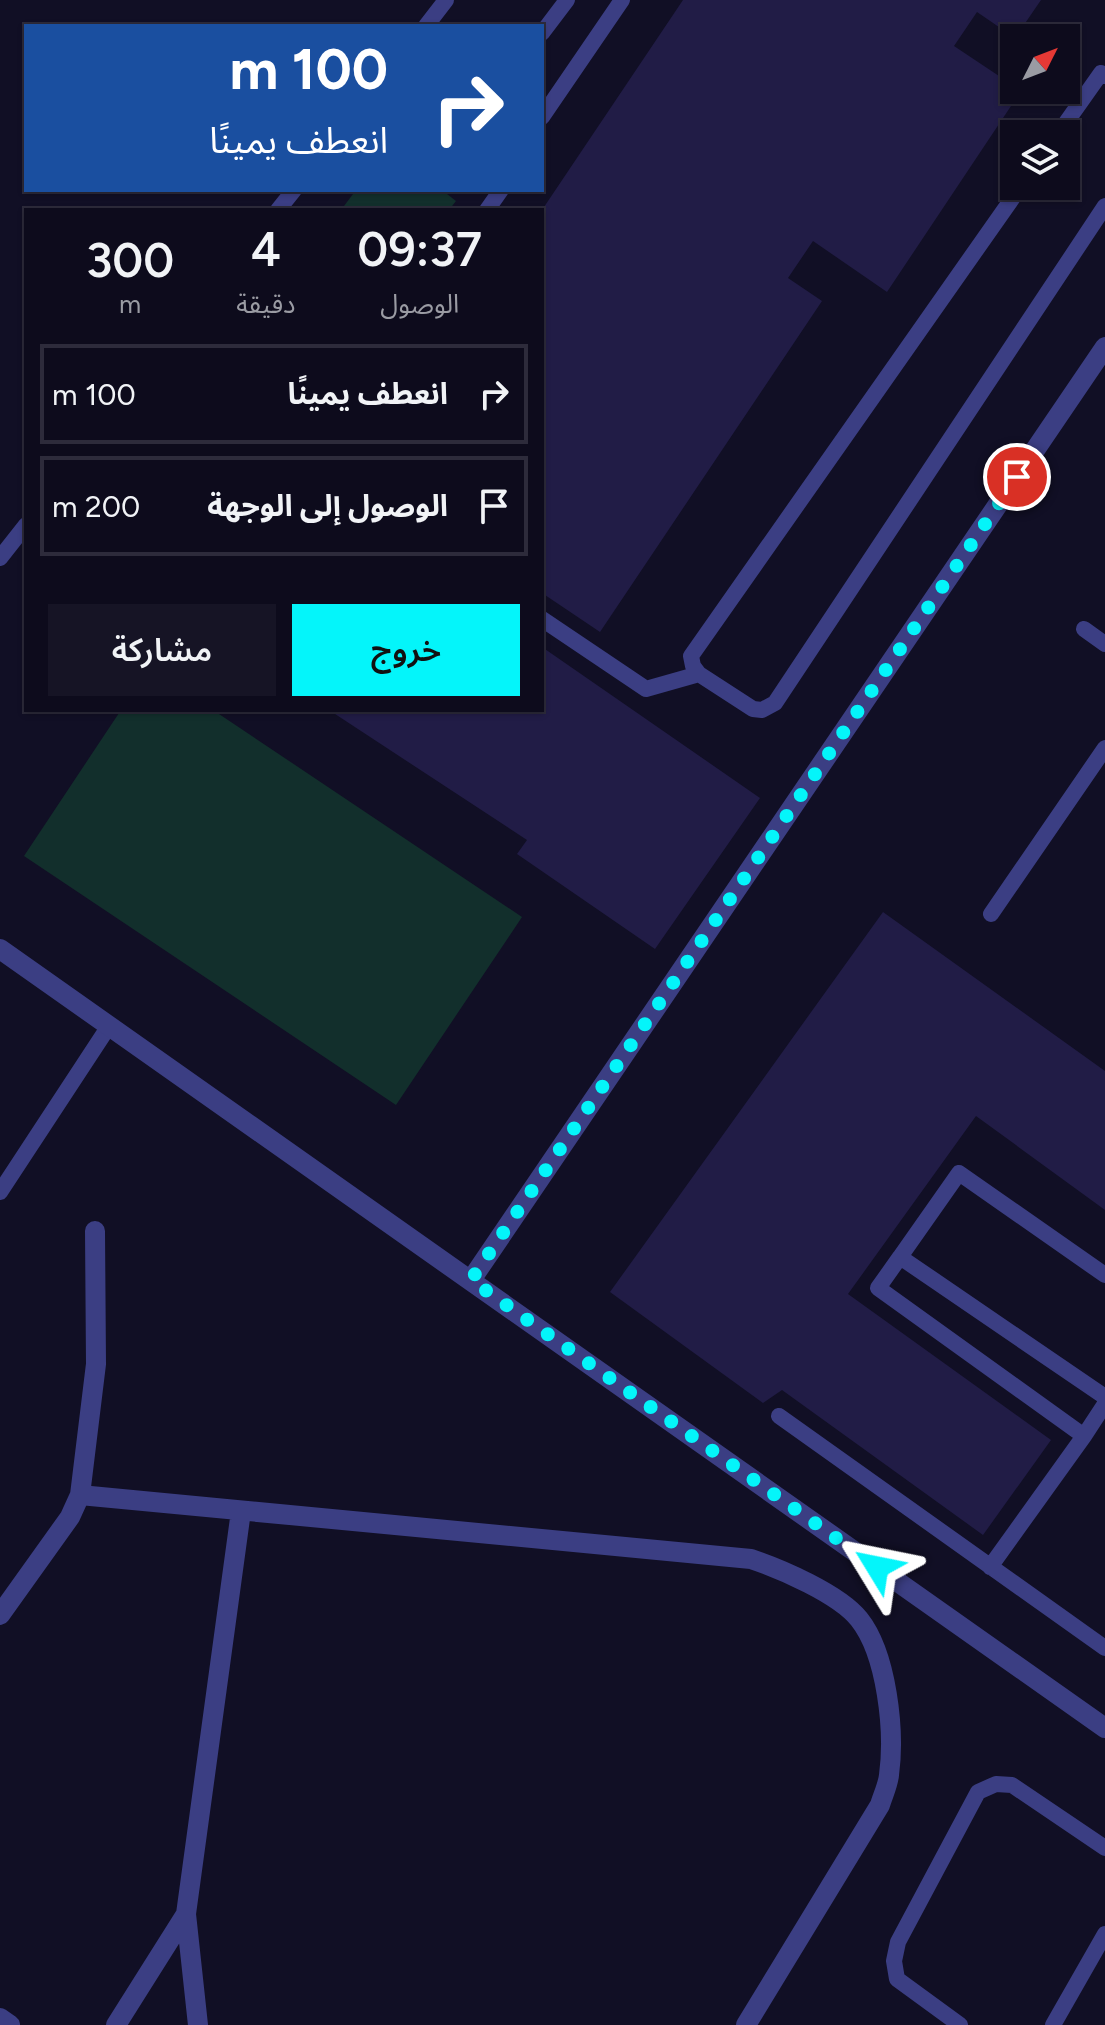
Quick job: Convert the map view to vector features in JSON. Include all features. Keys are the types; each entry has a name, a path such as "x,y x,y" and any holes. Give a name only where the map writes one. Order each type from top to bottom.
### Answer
{"street":[{"path":"471,1280 1105,347"},
{"path":"0,949 1105,1728"},
{"path":"0,1615 70,1517 80,1495 96,1364 95,1231"},
{"path":"80,1495 751,1559 788,1572 831,1597 858,1618 878,1656 881,1671 890,1732 889,1775 880,1805 746,2025"},
{"path":"198,2025 186,1914 241,1511"},
{"path":"116,2025 186,1914"},
{"path":"0,2018 10,2025"}],"lane":[{"path":"428,24 446,0"},
{"path":"544,30 567,0"},
{"path":"544,114 622,0"},
{"path":"1068,120 1101,73 1105,76"},
{"path":"280,208 292,192"},
{"path":"1011,200 691,656 699,674 753,709 762,710 775,703 1105,206"},
{"path":"0,558 24,528"},
{"path":"544,620 646,689 699,674"},
{"path":"1084,629 1105,644"},
{"path":"991,914 1105,748"},
{"path":"0,1192 109,1026"},
{"path":"1084,1436 878,1288 959,1173 1105,1275"},
{"path":"900,1257 1105,1397"},
{"path":"990,1567 1105,1404"},
{"path":"779,1416 1105,1648"},
{"path":"960,2025 897,1979 894,1961 898,1942 978,1792 996,1784 1012,1785 1105,1848"},
{"path":"1053,2025 1105,1934"}],"green space":[{"path":"354,192 445,192 456,201 451,208 342,208"},
{"path":"120,712 216,712 522,917 396,1105 24,856"}],"building":[{"path":"683,0 1041,0 1025,24 1000,24 1000,28 977,12 954,46 1000,77 1000,104 1012,104 887,292 813,241 788,278 822,301 600,632 544,594 544,208"},
{"path":"544,648 760,798 655,949 517,854 527,840 332,712 544,712"},
{"path":"883,912 1105,1071 1105,1210 976,1116 848,1294 1051,1440 983,1535 782,1390 763,1403 610,1292"}],"route":[{"path":"877,1567 471,1280 1017,477"}]}
